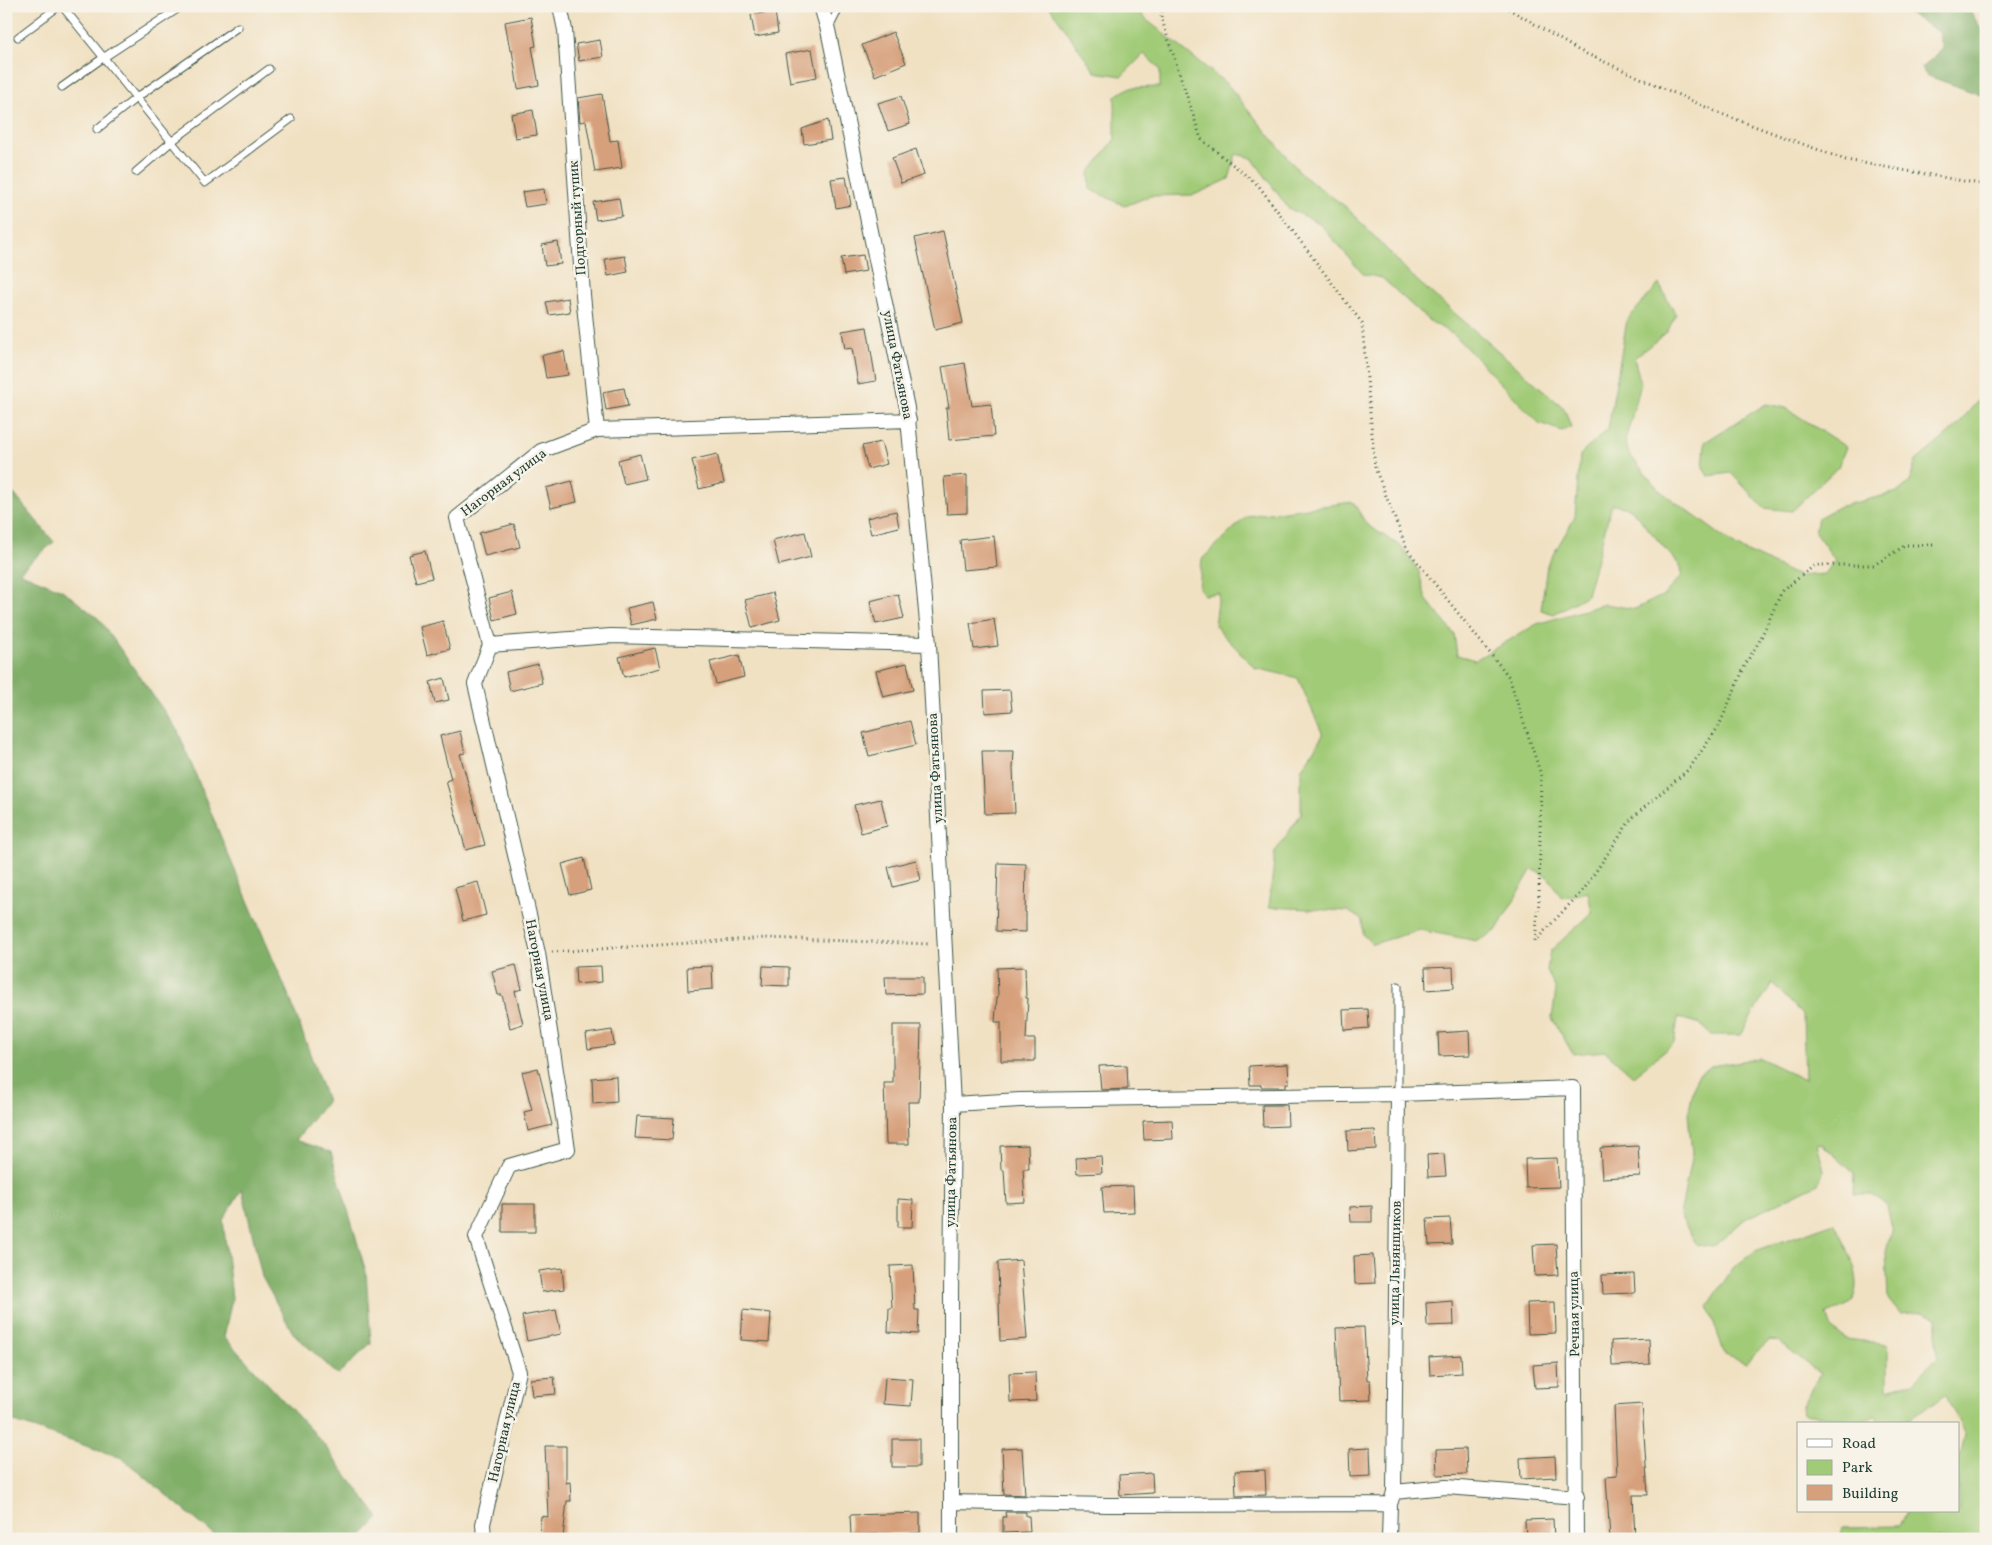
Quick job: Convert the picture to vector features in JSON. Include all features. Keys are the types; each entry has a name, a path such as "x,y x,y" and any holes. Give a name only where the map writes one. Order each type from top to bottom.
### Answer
{"street":[{"name":"Подгорный тупик","path":"560,6 565,30 583,295 597,430"},
{"name":"улица Фатьянова","path":"821,6 828,30 908,420 929,644 953,1104 951,1539"},
{"path":"597,430 908,420"},
{"name":"Нагорная улица","path":"484,1539 483,1524 519,1372 476,1237 509,1166 568,1149 538,953 475,684 490,645 457,518 540,451 597,430"},
{"path":"490,645 611,636 929,644"},
{"name":"Речная улица","path":"1398,1094 1573,1088 1576,1539"},
{"path":"953,1104 1040,1100 1398,1094"},
{"name":"улица Льнянщиков","path":"1389,1539 1392,1498 1398,1094"},
{"path":"952,1502 1109,1505 1392,1498 1446,1487 1577,1497"}],"lane":[{"path":"18,36 61,6 205,183 291,119"},
{"path":"62,87 182,6"},
{"path":"828,30 840,6"},
{"path":"97,129 136,98 238,27"},
{"path":"136,172 172,142 269,69"},
{"name":"улица Льнянщиков","path":"1398,986 1398,1094"}],"path":[{"path":"1163,6 1161,17 1201,139 1258,185 1362,323 1375,468 1407,549 1509,677 1541,775 1539,901 1535,941 1584,889 1631,819 1689,770 1718,726 1746,663 1760,640 1782,591 1815,565 1874,564 1906,546 1934,545"},
{"path":"1504,6 1578,50 1719,112 1846,160 1986,185"},
{"path":"538,953 766,938 946,944"}],"green space":[{"path":"1049,6 1139,6 1143,17 1228,85 1302,175 1346,207 1414,278 1564,408 1571,427 1562,431 1539,423 1454,335 1428,320 1382,278 1363,274 1319,223 1288,208 1252,158 1236,154 1229,179 1194,195 1150,196 1125,206 1090,189 1089,173 1115,139 1115,96 1129,88 1160,87 1160,69 1144,54 1122,76 1095,72"},
{"path":"1897,6 1966,6 1986,35 1986,97 1926,75 1921,68 1943,49 1939,32"},
{"path":"1659,284 1676,315 1667,332 1634,358 1641,384 1625,441 1629,454 1659,490 1737,547 1798,576 1825,574 1835,560 1815,532 1818,518 1838,507 1898,492 1910,482 1915,462 1954,429 1986,391 1986,1539 1840,1539 1843,1527 1899,1526 1906,1512 1960,1512 1960,1456 1965,1435 1945,1394 1920,1413 1903,1422 1885,1422 1875,1417 1861,1421 1803,1414 1802,1405 1820,1374 1779,1341 1770,1340 1746,1363 1725,1355 1708,1306 1733,1268 1755,1251 1834,1223 1849,1252 1856,1275 1857,1287 1855,1296 1849,1304 1827,1314 1832,1329 1846,1339 1888,1344 1888,1389 1912,1382 1937,1358 1937,1318 1923,1312 1900,1314 1888,1299 1886,1251 1892,1227 1887,1206 1872,1194 1853,1194 1854,1173 1822,1144 1817,1143 1824,1170 1818,1184 1745,1219 1713,1247 1697,1245 1680,1216 1692,1153 1688,1114 1697,1075 1711,1066 1760,1058 1805,1080 1803,1015 1772,983 1740,1035 1711,1035 1698,1023 1678,1018 1674,1043 1633,1076 1605,1051 1573,1054 1552,1018 1556,990 1547,970 1550,951 1592,913 1588,892 1562,898 1548,877 1532,869 1496,931 1477,941 1420,930 1373,944 1363,935 1362,920 1348,911 1269,907 1275,852 1301,814 1301,770 1323,735 1298,678 1255,668 1215,626 1219,593 1204,595 1199,588 1202,559 1247,516 1353,502 1367,525 1402,547 1419,572 1426,599 1454,634 1457,655 1475,660 1537,624 1605,604 1635,609 1664,595 1682,575 1681,567 1631,509 1612,504 1587,595 1554,614 1541,610 1547,565 1575,517 1580,455 1608,429 1627,320"},
{"path":"1766,404 1786,408 1846,447 1838,467 1792,511 1764,508 1731,473 1708,476 1703,468 1705,442"},
{"path":"6,490 14,494 54,542 19,572 62,590 99,619 178,731 291,1001 327,1101 296,1140 331,1152 366,1272 371,1343 338,1375 293,1333 262,1277 242,1189 223,1220 232,1298 224,1337 322,1442 379,1518 359,1539 219,1539 122,1458 6,1419"}],"building":[{"path":"775,11 778,33 755,37 751,15"},
{"path":"531,17 536,46 532,47 539,85 518,89 512,50 510,50 505,22"},
{"path":"893,32 906,63 875,76 862,45"},
{"path":"600,40 603,57 579,61 576,44"},
{"path":"812,49 817,77 790,82 785,54"},
{"path":"602,94 610,141 618,140 622,168 595,172 586,121 580,122 578,98"},
{"path":"901,96 910,124 888,131 878,103"},
{"path":"533,110 537,135 515,138 511,114"},
{"path":"828,120 831,140 804,144 802,129"},
{"path":"916,149 924,175 901,183 892,158"},
{"path":"846,177 851,205 836,208 831,179"},
{"path":"544,189 546,204 525,207 522,192"},
{"path":"619,198 622,216 596,220 593,202"},
{"path":"943,231 963,323 935,330 915,238"},
{"path":"558,242 561,264 545,266 542,245"},
{"path":"863,255 866,271 844,275 841,258"},
{"path":"625,256 628,272 608,276 605,259"},
{"path":"568,298 570,312 549,315 546,302"},
{"path":"867,327 876,381 858,384 852,348 845,349 842,331"},
{"path":"564,351 568,375 546,378 542,355"},
{"path":"965,363 972,406 991,404 994,436 949,440 946,408 949,408 942,367"},
{"path":"624,388 628,406 606,410 603,392"},
{"path":"881,442 887,464 868,469 862,446"},
{"path":"640,454 646,479 624,484 618,460"},
{"path":"717,454 724,483 699,489 692,460"},
{"path":"967,475 967,513 947,514 944,477"},
{"path":"572,481 577,502 551,508 546,488"},
{"path":"896,511 899,527 871,534 867,518"},
{"path":"514,524 520,547 485,556 479,533"},
{"path":"805,532 811,557 779,565 773,540"},
{"path":"994,536 997,567 963,570 960,540"},
{"path":"425,551 432,578 416,582 409,555"},
{"path":"512,592 517,614 494,620 489,598"},
{"path":"773,593 780,620 752,628 745,600"},
{"path":"898,594 904,618 876,624 870,601"},
{"path":"653,602 657,619 631,625 627,608"},
{"path":"994,619 998,646 974,649 970,623"},
{"path":"443,621 450,649 427,655 420,627"},
{"path":"655,648 660,668 624,677 619,657"},
{"path":"739,655 744,677 716,684 710,662"},
{"path":"907,663 913,690 883,697 876,671"},
{"path":"538,664 542,683 510,691 506,672"},
{"path":"444,678 449,700 435,703 430,682"},
{"path":"1010,690 1012,711 985,713 984,691"},
{"path":"910,721 916,745 869,756 863,733"},
{"path":"460,731 465,753 460,754 485,845 466,850 446,781 451,779 440,736"},
{"path":"982,751 1014,751 1015,813 985,814"},
{"path":"881,799 887,826 861,833 854,805"},
{"path":"584,858 591,890 570,895 562,864"},
{"path":"916,860 921,880 893,887 888,867"},
{"path":"998,863 1026,864 1026,932 996,931"},
{"path":"478,882 486,915 463,921 455,888"},
{"path":"516,965 522,989 515,991 523,1024 510,1028 502,995 498,995 492,971"},
{"path":"601,966 602,982 576,984 575,967"},
{"path":"712,966 713,989 688,991 687,967"},
{"path":"763,966 789,967 789,986 762,985"},
{"path":"1025,967 1026,998 1028,998 1026,1039 1035,1039 1035,1061 1001,1061 1001,1022 995,1022 998,997 997,968"},
{"path":"1453,967 1454,988 1426,990 1425,968"},
{"path":"885,977 923,977 923,994 886,995"},
{"path":"1368,1009 1369,1028 1344,1030 1343,1010"},
{"path":"893,1025 921,1025 919,1102 908,1102 909,1144 886,1144 884,1083 893,1083"},
{"path":"612,1030 614,1045 588,1049 586,1034"},
{"path":"1469,1031 1470,1055 1439,1056 1438,1033"},
{"path":"1288,1064 1289,1083 1286,1083 1286,1087 1250,1085 1249,1066"},
{"path":"1127,1065 1128,1089 1101,1090 1099,1066"},
{"path":"538,1068 552,1125 528,1131 524,1112 532,1110 522,1072"},
{"path":"616,1076 617,1102 593,1104 592,1078"},
{"path":"1262,1105 1287,1105 1288,1126 1263,1127"},
{"path":"637,1116 674,1118 672,1140 635,1138"},
{"path":"1172,1120 1173,1139 1144,1140 1143,1121"},
{"path":"1375,1130 1376,1149 1348,1151 1347,1131"},
{"path":"1028,1145 1029,1169 1023,1169 1025,1202 1006,1203 1004,1170 1001,1170 1000,1146"},
{"path":"1638,1146 1640,1176 1602,1178 1600,1148"},
{"path":"1444,1154 1446,1176 1428,1177 1427,1155"},
{"path":"1101,1156 1102,1173 1077,1174 1076,1158"},
{"path":"1557,1158 1559,1187 1526,1188 1525,1159"},
{"path":"1133,1186 1134,1212 1104,1213 1102,1187"},
{"path":"898,1199 913,1200 912,1227 898,1227"},
{"path":"502,1204 535,1204 535,1232 502,1232"},
{"path":"1372,1206 1372,1222 1351,1222 1350,1207"},
{"path":"1450,1218 1452,1244 1429,1245 1427,1219"},
{"path":"1556,1244 1558,1275 1535,1276 1533,1245"},
{"path":"1373,1255 1375,1283 1355,1284 1354,1256"},
{"path":"1021,1260 1027,1339 1000,1341 998,1262"},
{"path":"913,1265 915,1310 919,1310 918,1334 888,1332 889,1308 892,1308 890,1266"},
{"path":"562,1268 564,1289 542,1292 539,1271"},
{"path":"1634,1274 1635,1293 1603,1294 1602,1275"},
{"path":"1453,1301 1454,1325 1427,1326 1426,1303"},
{"path":"1555,1302 1556,1333 1528,1334 1527,1303"},
{"path":"556,1310 561,1334 527,1341 522,1316"},
{"path":"743,1310 771,1313 769,1342 741,1340"},
{"path":"1364,1327 1367,1380 1370,1380 1371,1400 1339,1401 1336,1328"},
{"path":"1649,1339 1650,1364 1612,1366 1611,1341"},
{"path":"1461,1355 1462,1373 1430,1375 1429,1357"},
{"path":"1558,1363 1559,1387 1535,1388 1533,1365"},
{"path":"1035,1372 1036,1401 1010,1402 1009,1373"},
{"path":"554,1377 556,1394 532,1396 530,1379"},
{"path":"885,1377 913,1379 911,1406 883,1404"},
{"path":"1642,1404 1648,1495 1633,1495 1635,1539 1610,1539 1606,1477 1617,1476 1614,1406"},
{"path":"892,1439 919,1439 919,1467 892,1467"},
{"path":"545,1446 566,1446 566,1483 570,1482 571,1501 567,1501 563,1538 539,1536 541,1516 548,1517"},
{"path":"1022,1448 1025,1495 1004,1494 1002,1449"},
{"path":"1370,1448 1371,1476 1350,1477 1349,1449"},
{"path":"1466,1449 1467,1474 1437,1475 1436,1450"},
{"path":"1555,1456 1556,1477 1521,1479 1520,1458"},
{"path":"1265,1470 1266,1495 1236,1496 1235,1471"},
{"path":"1152,1473 1153,1493 1120,1495 1119,1475"},
{"path":"1005,1512 1026,1512 1026,1516 1029,1516 1030,1532 1003,1533 1003,1517 1006,1517"},
{"path":"920,1513 920,1533 851,1535 850,1515"},
{"path":"1553,1519 1554,1539 1526,1539 1525,1520"}]}
